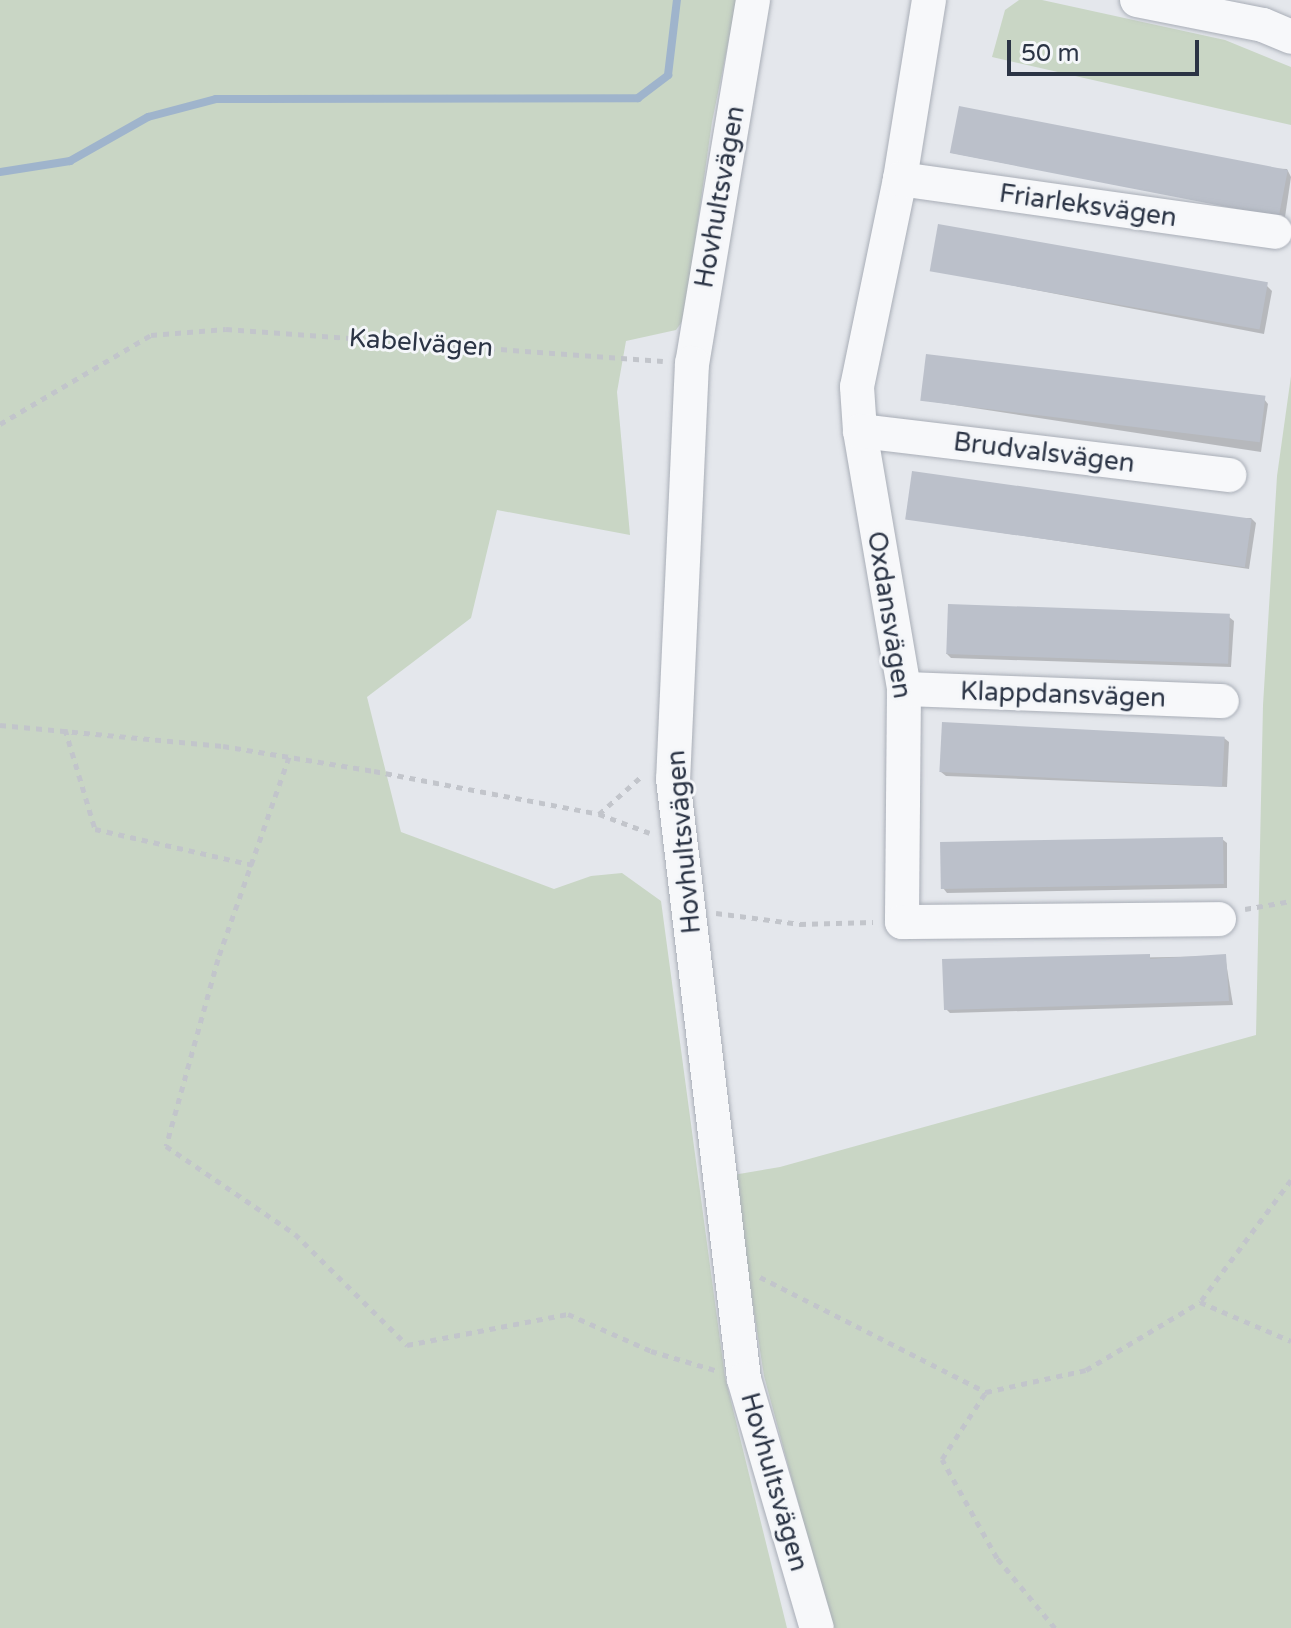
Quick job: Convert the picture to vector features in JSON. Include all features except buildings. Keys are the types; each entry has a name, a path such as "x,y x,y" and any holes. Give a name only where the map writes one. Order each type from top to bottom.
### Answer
{"street":[{"name":"Hovhultsvägen","path":"753,0 692,363 675,746 681,845 744,1379 817,1628"},
{"name":"Oxdansvägen","path":"902,922 904,689 860,431 857,387 900,179 929,0"},
{"path":"1137,0 1263,25 1291,37"},
{"name":"Friarleksvägen","path":"900,179 1275,232"},
{"name":"Brudvalsvägen","path":"860,431 1229,475"},
{"name":"Klappdansvägen","path":"904,689 1222,701"},
{"path":"902,922 1219,919"}],"path":[{"name":"Kabelvägen","path":"0,424 151,335 226,329 692,363"},
{"path":"0,725 65,729 289,757 599,814 681,845"},
{"path":"65,729 95,829 253,865"},
{"path":"599,814 675,746"},
{"path":"289,757 218,959 166,1146 295,1234 407,1345 568,1314 651,1351 744,1379"},
{"path":"1219,919 1291,901"},
{"path":"689,910 800,924 902,922"},
{"path":"730,1262 986,1392 1086,1370 1200,1302 1291,1180"},
{"path":"1200,1302 1291,1341"},
{"path":"986,1392 942,1459 997,1558 1055,1628"}],"green space":[{"path":"0,0 737,0 712,122 684,319 676,330 626,341 617,392 630,535 497,510 471,618 367,697 401,832 554,889 591,876 622,873 661,901 725,1377 787,1628 0,1628"},
{"path":"1019,0 1042,0 1225,40 1291,67 1291,125 992,57 1005,10"},
{"path":"1291,376 1291,1628 832,1628 764,1376 733,1175 780,1167 1256,1035 1263,705 1277,476"}],"waterway":[{"path":"0,172 70,161 148,117 216,99 638,98 668,75 677,0"}]}
